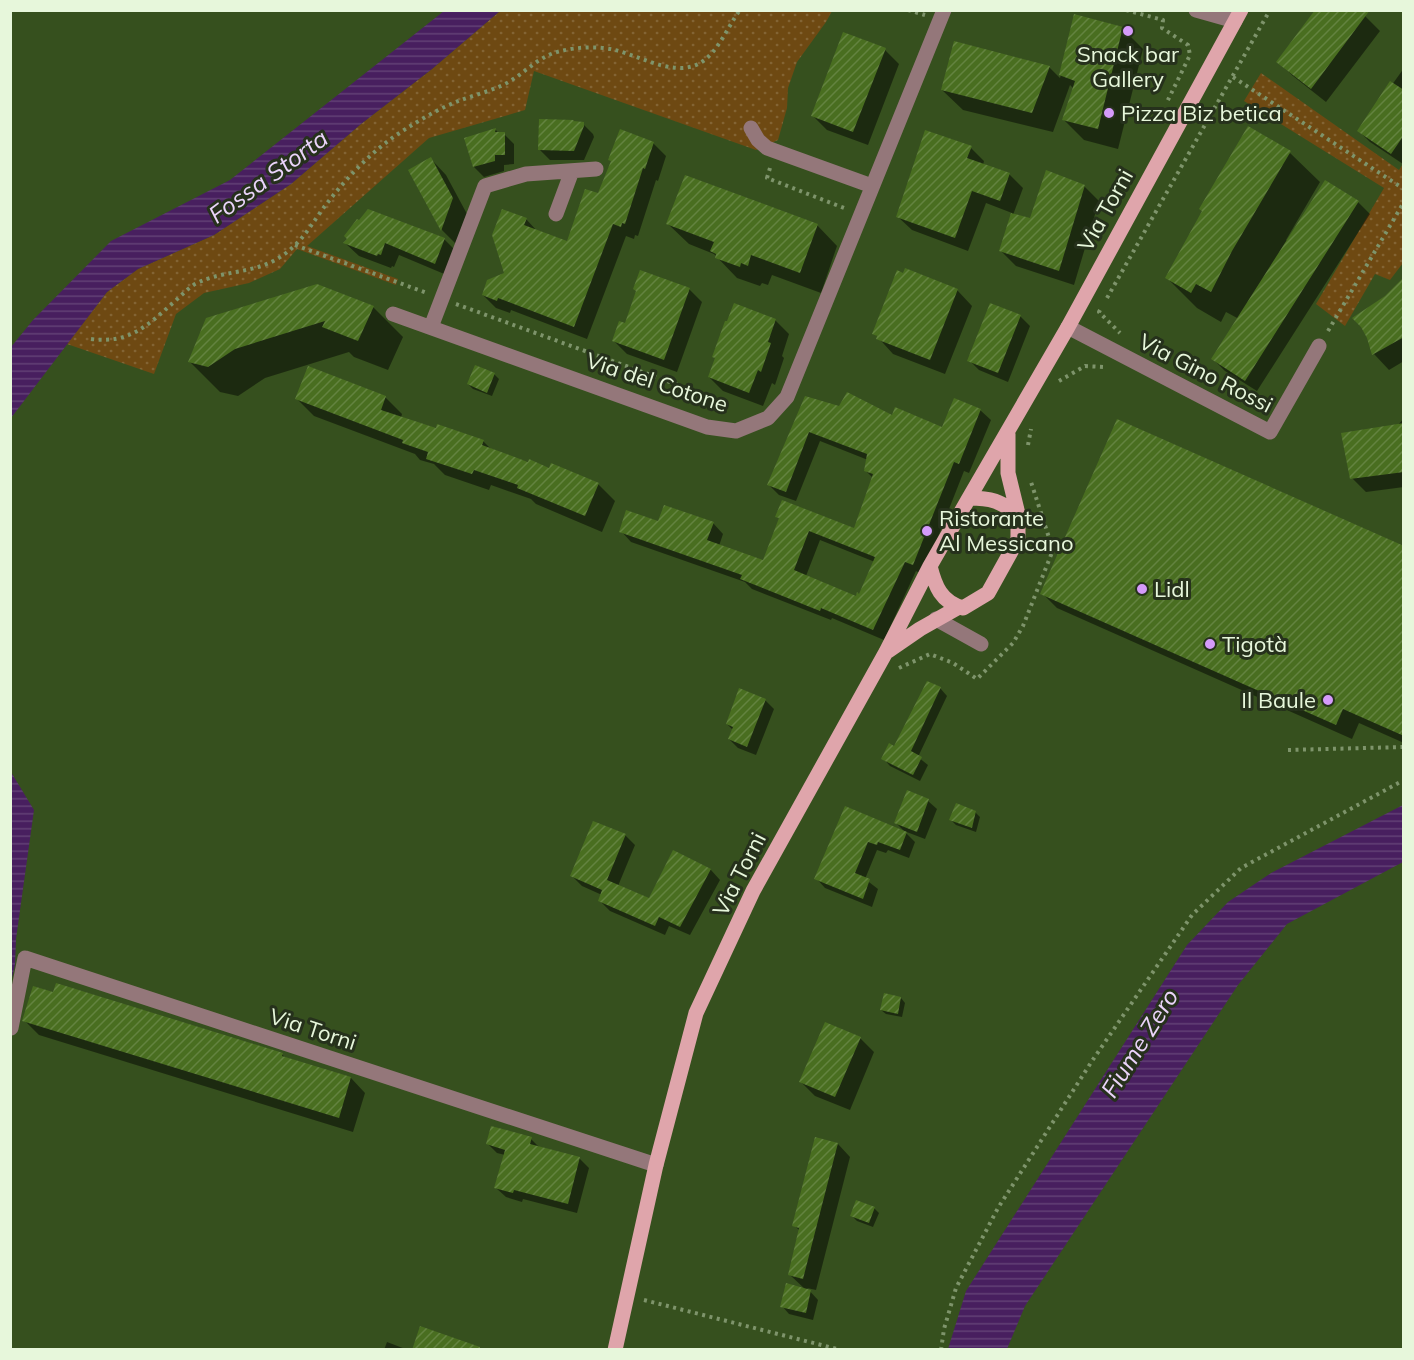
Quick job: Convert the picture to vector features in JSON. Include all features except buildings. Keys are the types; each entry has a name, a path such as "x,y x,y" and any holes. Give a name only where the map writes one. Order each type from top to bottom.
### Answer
{"main road":[{"name":"Via Torni","path":"615,1350 656,1165 696,1013 753,891 886,652 930,566 1068,327 1238,16"},
{"name":"Via Torni","path":"886,652 936,619 959,607 963,608 988,593 1017,539 1018,514 1008,473 1008,431"},
{"path":"969,498 988,498 998,501 1018,514"},
{"path":"930,566 935,586 946,600 959,607"}],"street":[{"name":"Via del Cotone","path":"393,314 707,427 736,431 768,418 787,397 944,10"},
{"path":"1196,10 1238,16"},
{"path":"751,128 758,140 767,148 872,186"},
{"path":"431,327 485,186 526,174 596,169"},
{"path":"556,214 572,171"},
{"name":"Via Gino Rossi","path":"1068,327 1270,432 1319,346"},
{"path":"936,619 981,644"},
{"name":"Via Torni","path":"11,1028 25,957 656,1165"}],"path":[{"path":"91,339 113,340 125,337 142,329 193,285 215,276 251,270 273,262 295,245 329,200 358,167 391,138 434,112 503,85 540,58 567,50 592,48 614,50 668,67 688,67 710,55 740,10"},
{"path":"908,10 926,16"},
{"path":"1126,10 1163,20 1162,28 1190,48 1190,55 1163,112"},
{"path":"1054,390 1060,380 1085,366 1112,368 1127,339 1099,312 1270,10"},
{"path":"1233,78 1404,189"},
{"path":"772,161 766,178 849,209"},
{"path":"1319,346 1404,202"},
{"path":"295,245 681,386 675,403"},
{"path":"1027,451 1031,429 1037,419"},
{"path":"898,668 930,654 953,663 977,679 1013,644 1023,626 1053,550 1029,473"},
{"path":"1288,750 1404,747"},
{"path":"941,1350 944,1329 956,1288 998,1208 1092,1061 1192,915 1241,868 1404,780"},
{"path":"641,1310 646,1289"},
{"path":"644,1300 841,1350"}],"shaded area":[{"path":"500,11 832,11 797,62 788,88 787,108 778,140 756,150 534,71 525,110 429,138 307,246 398,279 396,285 297,249 280,269 249,283 204,293 176,314 154,374 67,344 107,292 138,269 214,235 291,184"},
{"path":"1261,73 1399,170 1403,164 1403,263 1390,280 1375,274 1345,326 1316,304 1384,188 1244,101"}],"water":[{"name":"Fossa Storta","path":"444,11 500,11 291,184 214,235 138,269 107,292 11,418 11,347 33,320 111,241 230,180"},
{"path":"11,772 34,810 11,982"},
{"name":"Fiume Zero","path":"1403,805 1403,862 1287,924 1238,985 1025,1306 1007,1349 948,1349 966,1291 1187,945 1228,902 1271,873"}],"place":[{"name":"Snack bar Gallery","path":"1128,31"},
{"name":"Pizza Biz betica","path":"1109,113"},
{"name":"Ristorante Al Messicano","path":"927,531"},
{"name":"Lidl","path":"1142,589"},
{"name":"Tigotà","path":"1210,644"},
{"name":"Il Baule","path":"1328,700"}]}
